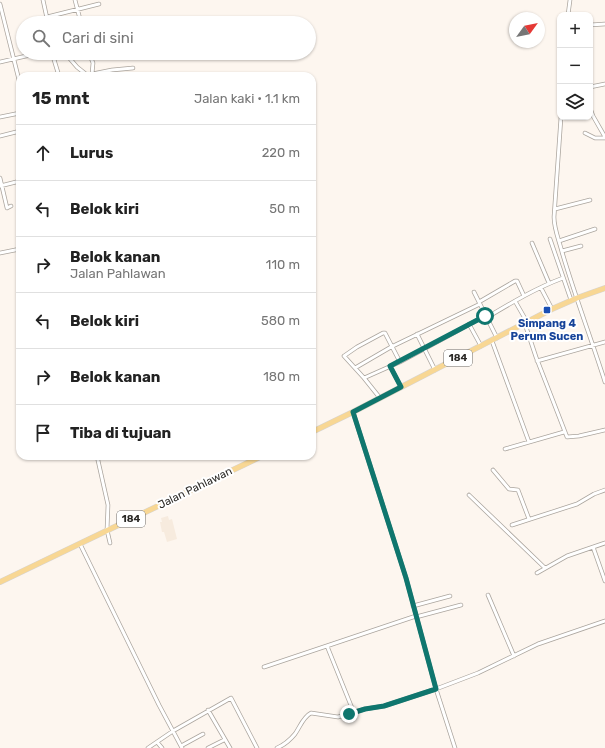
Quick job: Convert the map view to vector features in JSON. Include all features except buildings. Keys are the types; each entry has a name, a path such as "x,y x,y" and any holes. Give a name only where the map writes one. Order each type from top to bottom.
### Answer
{"main road":[{"name":"184","path":"316,430 552,309 605,288"},
{"name":"Jalan Pahlawan","path":"0,582 254,460"}],"street":[{"path":"43,0 47,16"},
{"path":"76,0 79,16"},
{"path":"568,12 570,0"},
{"path":"0,4 17,72"},
{"path":"51,16 98,4"},
{"path":"593,26 605,24"},
{"path":"0,62 14,58"},
{"path":"54,60 58,72"},
{"path":"71,60 82,72"},
{"path":"92,60 92,72"},
{"path":"102,72 133,68"},
{"path":"593,86 605,84"},
{"path":"0,117 16,114"},
{"path":"585,133 595,138 605,137 593,116"},
{"path":"561,120 554,230 562,251 574,299"},
{"path":"0,136 16,132"},
{"path":"0,178 2,192 7,208 11,206"},
{"path":"1,186 16,182"},
{"path":"555,209 590,200"},
{"path":"559,241 595,229"},
{"path":"550,239 564,278 593,345 605,382"},
{"path":"532,243 549,284"},
{"path":"562,251 580,246"},
{"path":"0,253 16,250"},
{"path":"364,378 400,362 524,296 564,278"},
{"path":"355,368 391,347 479,303 515,281 517,281 524,296"},
{"path":"541,288 552,309"},
{"path":"474,292 497,338"},
{"path":"515,301 526,323 537,361 564,432 567,436 571,437 605,430"},
{"path":"469,324 481,346"},
{"path":"380,398 344,356 357,347 384,333 400,362"},
{"path":"417,334 435,370"},
{"path":"492,341 529,442"},
{"path":"537,361 605,342"},
{"path":"390,366 401,387"},
{"path":"353,412 406,578 436,689 455,748"},
{"path":"505,449 564,432"},
{"path":"98,460 108,504 107,530 110,543"},
{"path":"493,470 509,489 518,490 529,519"},
{"path":"512,525 577,504 594,494 605,490"},
{"path":"469,495 545,568"},
{"path":"537,573 567,556 605,543"},
{"path":"80,544 181,747 204,734"},
{"path":"593,547 605,581"},
{"path":"488,595 514,656"},
{"path":"413,606 450,596"},
{"path":"264,667 416,617 461,605"},
{"path":"277,748 281,747 290,740 305,717 310,713 338,717 365,709 384,706 478,674 538,644 605,621"},
{"path":"328,646 354,713"},
{"path":"148,748 208,710 229,698 232,698 257,748"},
{"path":"208,710 230,748"},
{"path":"208,748 224,740"},
{"path":"157,742 162,748"}],"shaded area":[{"path":"168,516 169,520 172,519 177,539 167,542 164,532 162,532 160,522 162,522 161,518"}],"place":[{"name":"Simpang 4 Perum Sucen","path":"547,310"}],"route":[{"path":"349,714 365,709 384,706 436,689 406,578 353,412 401,387 390,366 485,316"}]}
